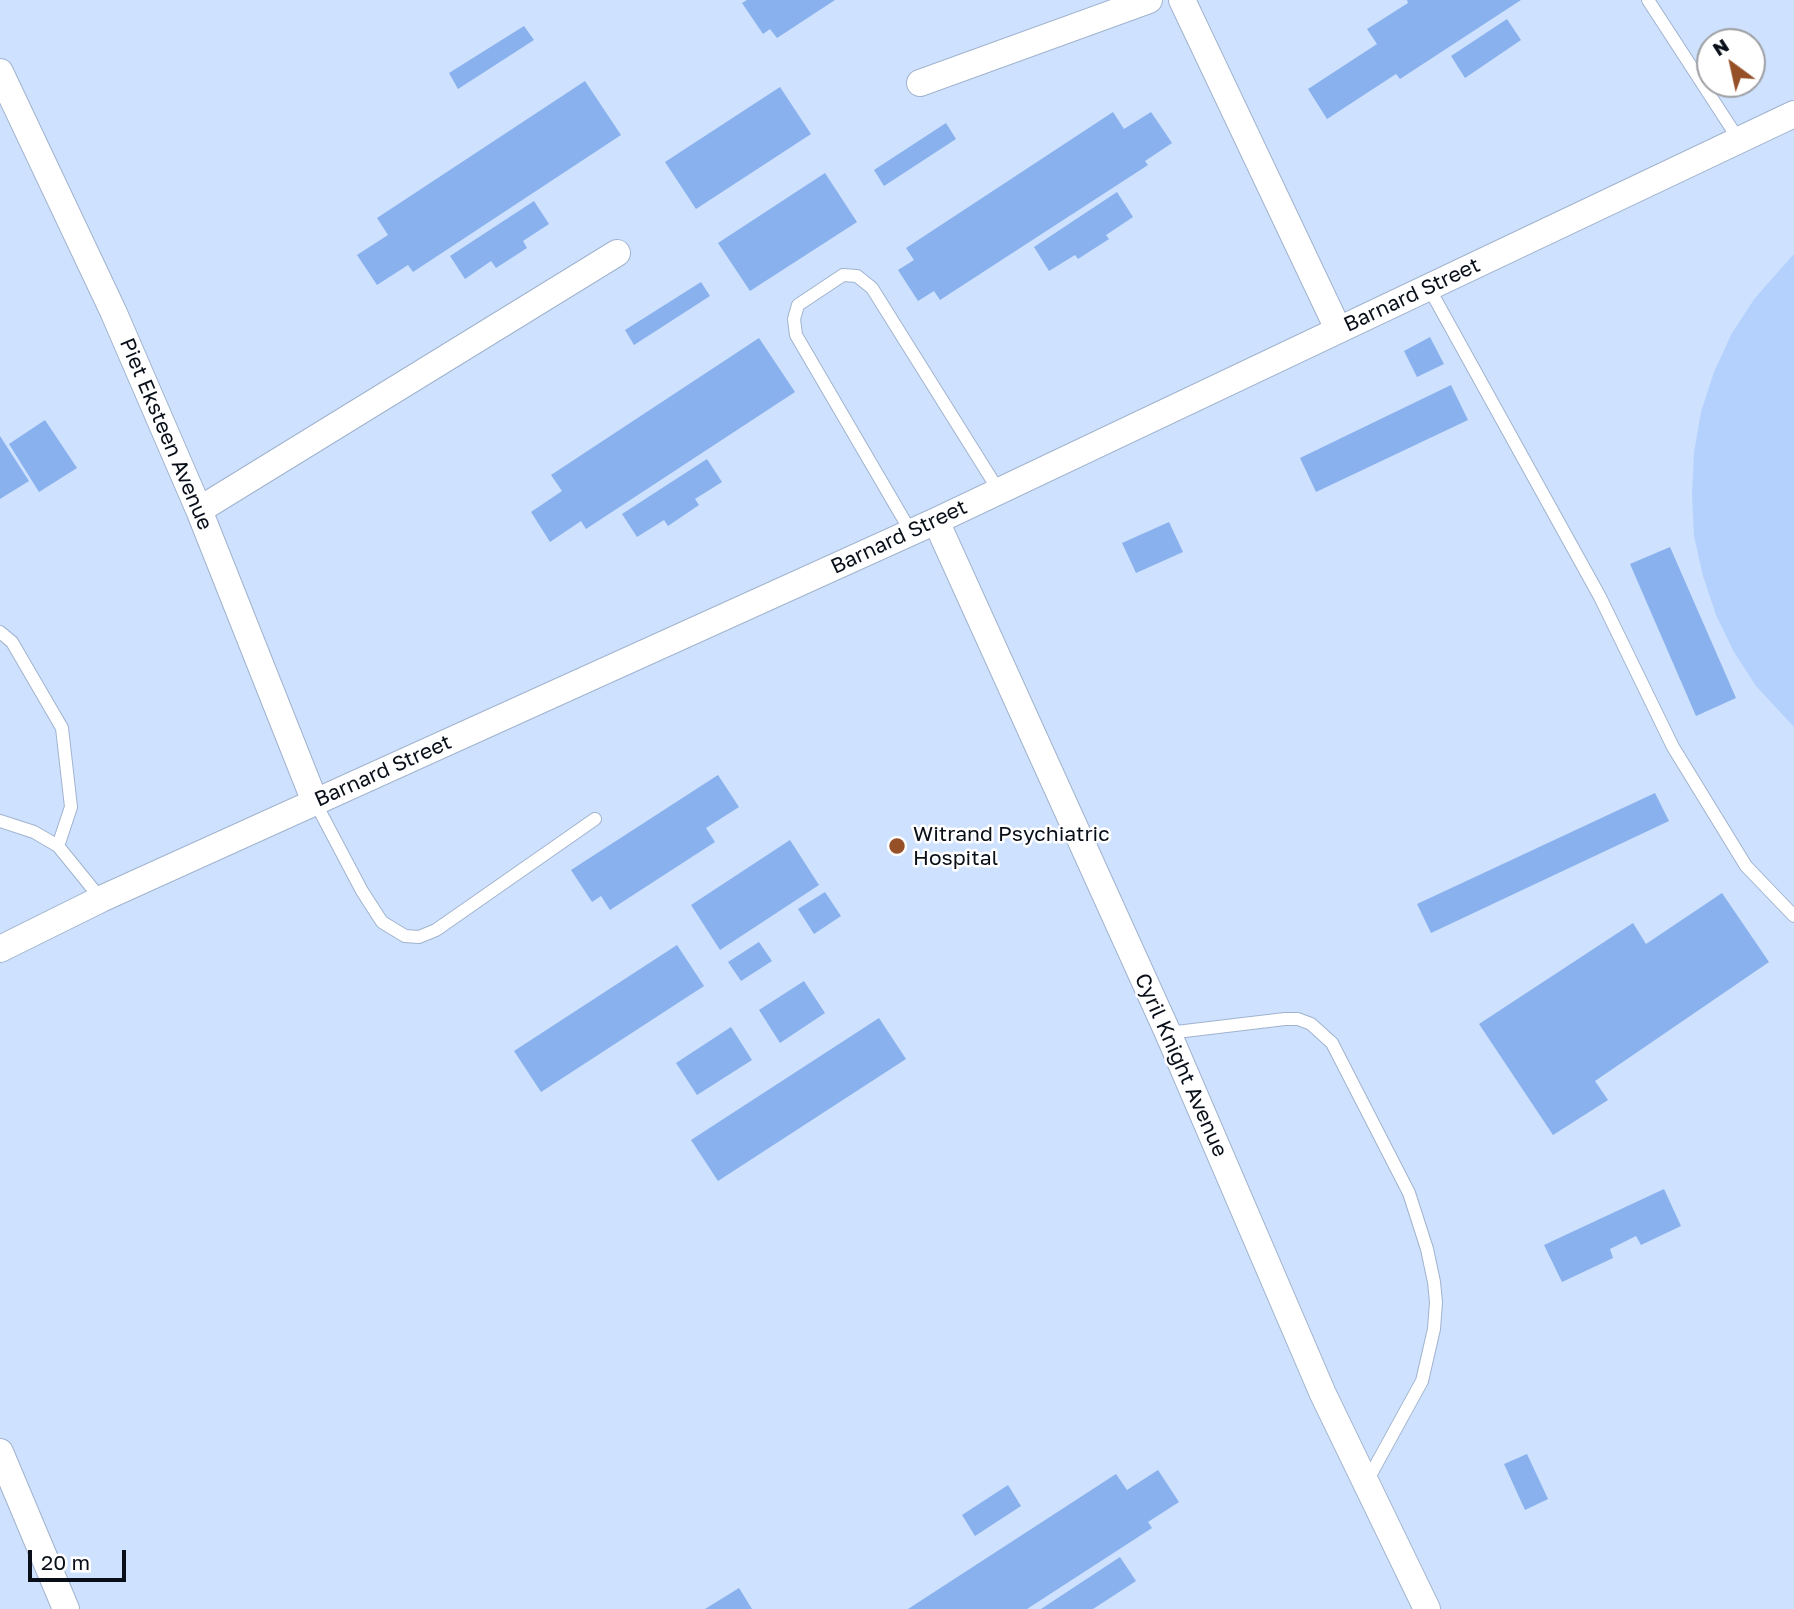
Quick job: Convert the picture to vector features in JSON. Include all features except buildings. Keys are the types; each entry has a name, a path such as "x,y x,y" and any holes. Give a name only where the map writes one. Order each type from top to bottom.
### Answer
{"street":[{"path":"920,83 1149,0"},
{"path":"1182,0 1338,329"},
{"name":"Piet Eksteen Avenue","path":"0,72 8,116 113,311 199,510 315,802"},
{"name":"Barnard Street","path":"0,949 101,899 936,521 1794,114"},
{"path":"199,510 617,253"},
{"name":"Cyril Knight Avenue","path":"936,521 1168,1033 1323,1394 1427,1609"},
{"path":"0,1452 66,1609"}],"lane":[{"path":"1648,0 1740,140"},
{"path":"911,532 796,335 794,319 798,305 843,275 857,276 872,288 999,491"},
{"path":"1429,288 1600,597 1673,747 1746,866 1794,916"},
{"path":"0,632 12,642 62,728 71,807 58,846"},
{"path":"315,802 362,891 382,922 405,936 419,937 436,930 595,819"},
{"path":"0,821 34,832 58,846 101,899"},
{"path":"1168,1033 1285,1019 1298,1019 1311,1024 1332,1043 1409,1194 1434,1282 1434,1329 1422,1381 1366,1483"}],"shaded area":[{"path":"1794,254 1794,727 1756,686 1734,652 1716,615 1694,536 1692,495 1694,453 1701,412 1714,372 1732,333 1755,298"}],"place":[{"name":"Witrand Psychiatric Hospital","path":"897,846"}]}
